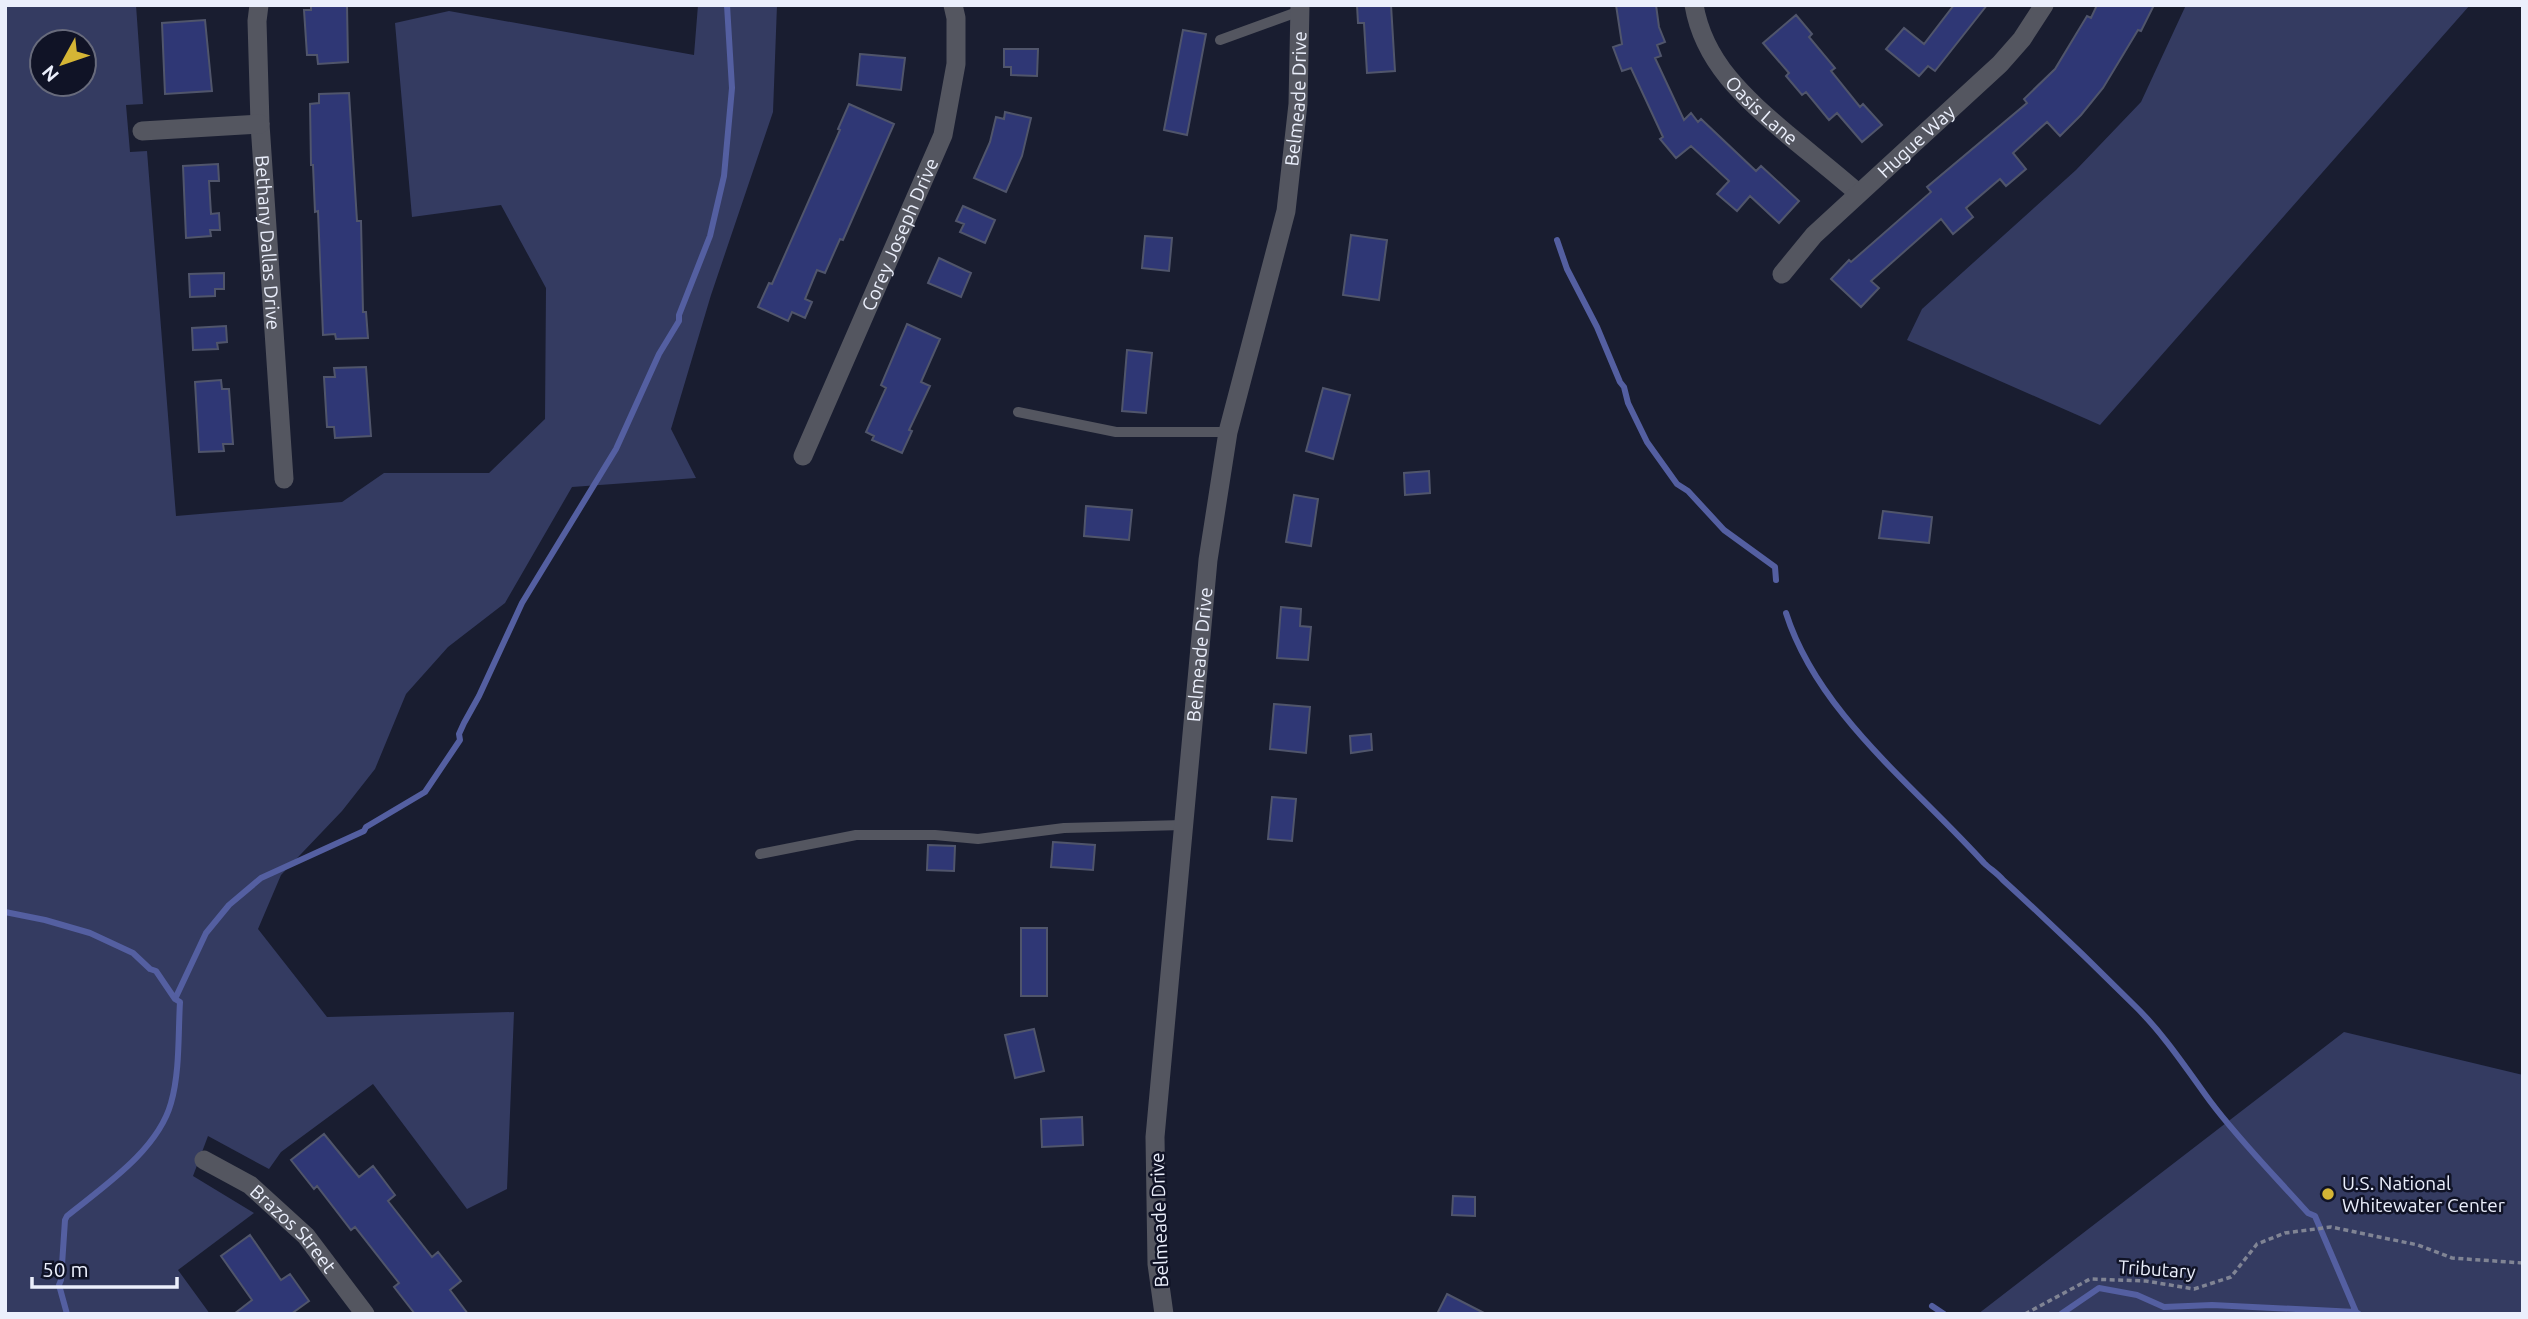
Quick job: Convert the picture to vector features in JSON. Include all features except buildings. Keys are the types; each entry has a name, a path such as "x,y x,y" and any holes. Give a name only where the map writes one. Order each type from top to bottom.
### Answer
{"street":[{"name":"Bethany Dallas Drive","path":"259,5 257,21 260,124 284,479"},
{"name":"Corey Joseph Drive","path":"803,456 943,135 956,64 956,18 953,5"},
{"name":"Oasis Lane","path":"1694,5 1702,37 1716,63 1738,90 1858,193"},
{"name":"Hugue Way","path":"1782,274 1814,235 2000,64 2044,5"},
{"name":"Belmeade Drive","path":"1164,1314 1157,1264 1156,1137 1208,560 1228,432 1286,211 1298,104 1300,8"},
{"path":"142,131 260,124"},
{"name":"Brazos Street","path":"205,1160 250,1185 306,1236 365,1314"}],"lane":[{"path":"1220,40 1300,8"},
{"path":"1018,412 1116,432 1228,432"},
{"path":"760,854 856,835 935,835 978,839 1064,828 1184,825"}],"path":[{"name":"Tributary","path":"2025,1314 2090,1279 2146,1282 2194,1289 2231,1278 2257,1244 2285,1233 2309,1229 2331,1227 2418,1245 2452,1258 2523,1263"}],"shaded area":[{"path":"5,5 136,5 143,104 126,105 130,152 147,151 176,516 342,502 384,473 489,473 545,419 546,288 501,205 412,217 395,23 449,11 694,55 698,5 777,5 773,112 711,295 671,429 696,478 572,487 505,603 448,647 406,694 375,769 342,811 281,875 258,929 327,1017 514,1012 507,1189 467,1209 373,1084 281,1152 269,1169 208,1136 193,1176 254,1213 178,1270 210,1314 5,1314"},
{"path":"2186,5 2470,5 2100,425 1907,340 1922,309 2076,170 2141,102"},
{"name":"U.S. National Whitewater Center","path":"2344,1032 2523,1075 2523,1314 1978,1314"}],"waterway":[{"path":"175,999 206,933 229,905 261,878 364,831 366,827 425,792 460,740 459,734 522,603 616,449 659,354 679,321 710,236 724,176 732,88 727,5"},
{"path":"1557,240 1567,269 1597,327 1647,442 1677,484 1688,491 1724,530 1775,567 1776,580"},
{"path":"1786,613 1801,650 1821,684 1871,747 1984,863 2145,1016 2233,1130 2308,1213 2315,1216 2359,1314"},
{"path":"5,912 90,933 133,953 150,969 156,971 175,999 180,1002 176,1078 164,1120 128,1166 65,1220 59,1285 67,1314"},
{"path":"2061,1314 2099,1288 2137,1295 2164,1307 2212,1305 2356,1312"},
{"path":"1932,1306 1944,1314"}],"place":[{"name":"U.S. National Whitewater Center","path":"2328,1194"}]}
